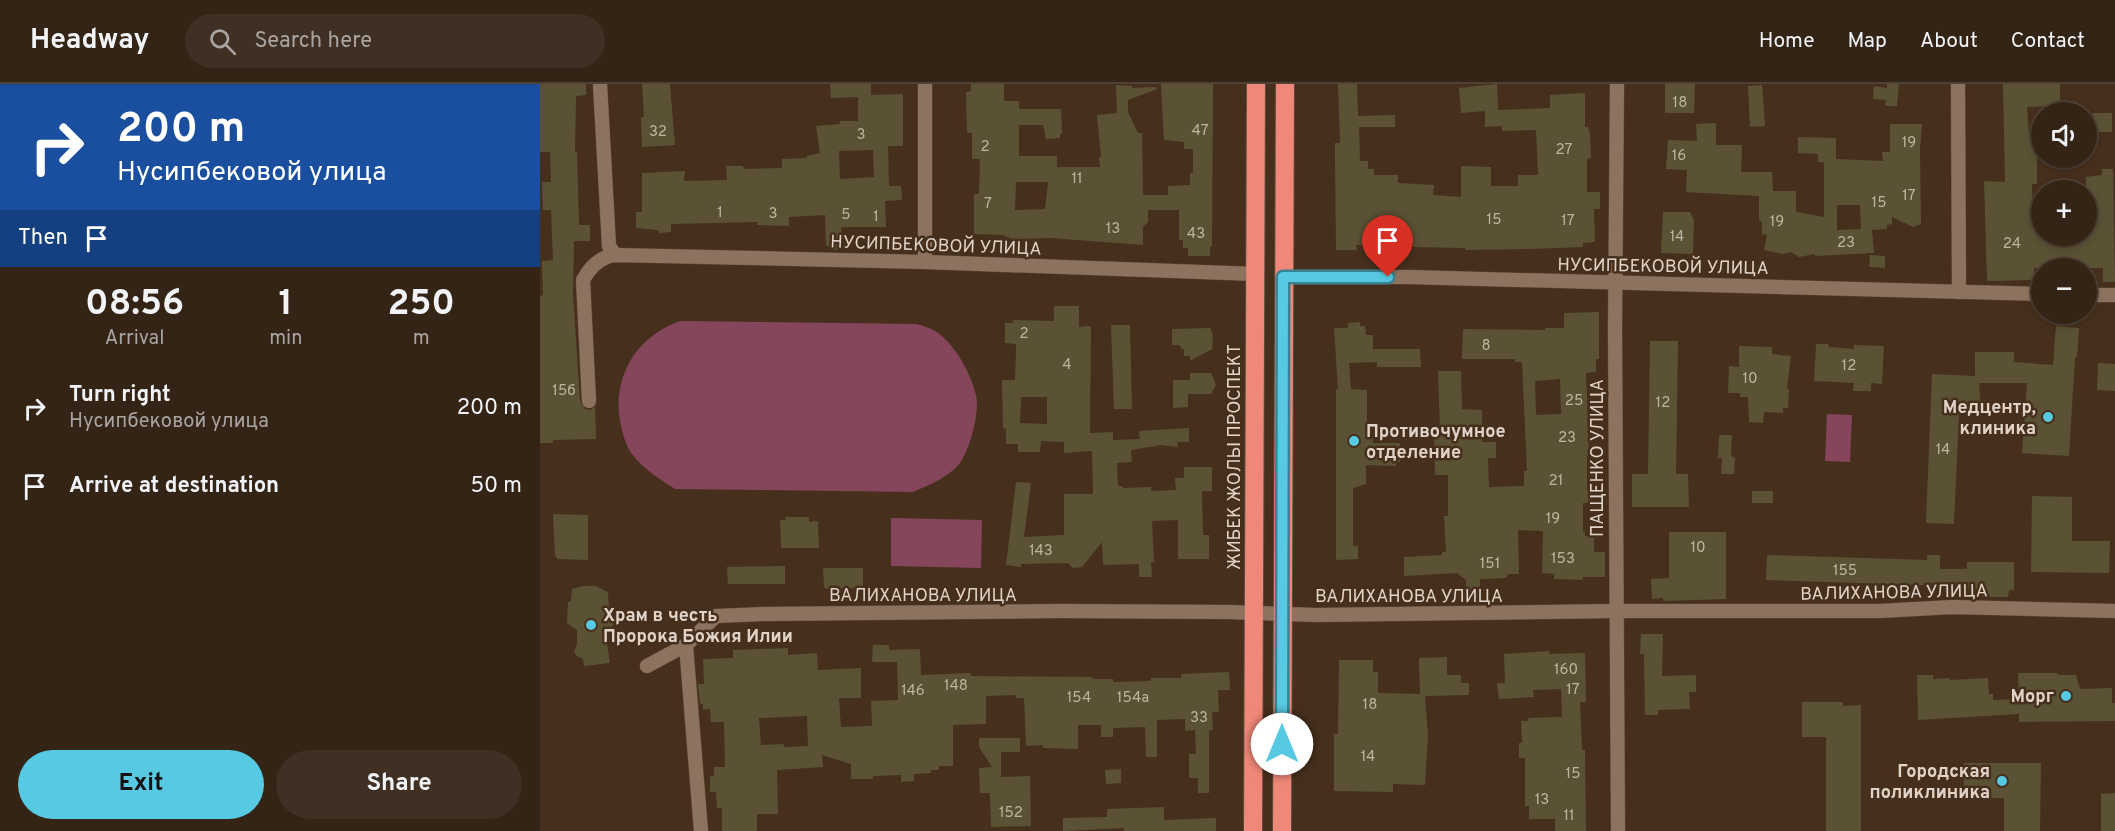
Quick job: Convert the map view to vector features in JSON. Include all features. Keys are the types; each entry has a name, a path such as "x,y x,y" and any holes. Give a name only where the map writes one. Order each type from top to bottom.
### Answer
{"highway":[{"name":"ЖИБЕК ЖОЛЫ ПРОСПЕКТ","path":"1253,831 1256,84"},
{"path":"1282,831 1285,84"}],"street":[{"path":"589,401 583,280 589,270 609,252 600,84"},
{"path":"925,84 925,262"},
{"name":"ПАЩЕНКО УЛИЦА","path":"1617,84 1615,282 1618,831"},
{"path":"1958,84 1959,292"},
{"name":"НУСИПБЕКОВОЙ УЛИЦА","path":"609,252 1256,274"},
{"name":"НУСИПБЕКОВОЙ УЛИЦА","path":"1283,277 1409,277 2031,294"},
{"path":"2097,295 2115,295"},
{"name":"ВАЛИХАНОВА УЛИЦА","path":"647,666 686,645 716,616 765,614 1059,611 1374,615 1616,611 1880,611 1917,607 2115,610"},
{"path":"686,645 701,831"}],"shaded area":[{"path":"680,321 916,324 927,327 945,339 957,353 967,370 976,395 977,411 971,440 964,457 945,476 913,492 675,489 646,469 629,450 619,414 619,398 626,369 642,345 653,335"},
{"path":"1827,414 1852,415 1850,462 1825,461"},
{"path":"891,518 982,520 981,568 891,566"}],"building":[{"path":"540,84 586,84 586,95 576,96 575,152 577,152 579,225 590,225 590,241 574,241 573,294 580,401 585,409 590,410 595,407 596,439 553,440 553,443 540,443 542,261 553,260 551,210 543,210 542,182 551,182 550,152 540,152"},
{"path":"642,84 670,84 675,145 642,147 641,117 644,117"},
{"path":"830,84 871,84 871,95 903,94 903,146 888,146 889,186 901,186 902,200 885,201 886,227 841,227 843,249 834,250 826,245 825,215 789,217 789,226 757,225 758,222 671,224 671,232 659,233 658,230 636,228 636,212 642,212 642,173 685,171 684,181 727,180 726,166 743,166 744,169 782,168 782,159 807,158 807,156 820,153 816,126 840,124 840,121 858,121 858,97 831,98","holes":["873,150 874,177 840,179 839,151"]},
{"path":"971,84 1004,84 1004,101 1019,101 1019,109 1061,109 1062,134 1060,138 1046,139 1043,125 1019,125 1019,156 1057,156 1057,167 1100,167 1097,115 1117,113 1116,85 1132,86 1132,88 1156,87 1157,89 1128,100 1128,112 1138,133 1142,133 1143,195 1168,195 1168,186 1190,185 1190,173 1193,173 1193,149 1184,149 1184,142 1164,140 1161,84 1213,84 1212,247 1210,246 1210,256 1188,256 1188,248 1183,248 1183,240 1179,240 1179,210 1148,210 1148,222 1143,227 1143,245 1051,238 1012,239 1003,235 974,234 974,194 979,194 980,159 972,159 972,133 967,133 966,92 971,91","holes":["1016,182 1048,182 1045,209 1015,210"]},
{"path":"1338,84 1357,84 1358,116 1395,115 1395,127 1359,127 1360,161 1368,161 1368,169 1374,169 1374,175 1398,175 1398,183 1434,185 1433,195 1461,197 1461,166 1491,167 1491,186 1518,186 1518,175 1538,175 1536,130 1502,131 1502,126 1485,127 1485,111 1461,113 1459,88 1497,84 1498,110 1550,108 1550,95 1585,93 1585,127 1588,127 1590,133 1591,158 1587,159 1587,192 1600,192 1600,209 1594,209 1595,242 1583,243 1583,247 1530,249 1465,250 1465,248 1413,247 1413,244 1356,245 1357,250 1336,250 1335,143 1340,143"},
{"path":"1665,84 1695,84 1694,113 1665,113"},
{"path":"1887,84 1899,84 1897,106 1885,106 1886,100 1873,99 1874,86 1887,88"},
{"path":"2003,84 2060,84 2060,102 2031,102 2031,107 2027,107 2029,134 2031,134 2031,168 2037,168 2037,180 2031,180 2031,246 2097,246 2097,180 2086,180 2086,177 2102,175 2102,169 2113,169 2115,282 2103,282 2103,268 2097,268 2097,258 2031,258 2031,280 1987,281 1984,181 2005,182"},
{"path":"1762,85 1765,126 1750,127 1748,86"},
{"path":"2097,113 2112,113 2112,132 2097,132"},
{"path":"1716,123 1716,145 1742,145 1741,172 1772,172 1773,191 1796,191 1796,212 1824,217 1824,162 1818,162 1818,154 1798,153 1798,137 1836,138 1836,159 1883,161 1882,152 1890,152 1890,124 1922,124 1921,224 1913,227 1892,217 1892,224 1887,225 1887,229 1872,230 1874,253 1815,256 1815,254 1799,257 1791,252 1782,254 1764,250 1767,235 1762,234 1762,223 1759,219 1759,196 1686,192 1687,170 1666,169 1668,140 1697,141 1696,124","holes":["1837,205 1860,205 1861,229 1837,230"]},
{"path":"1663,212 1690,212 1694,220 1693,254 1661,253"},
{"path":"1870,255 1885,256 1885,268 1869,267"},
{"path":"1054,306 1079,306 1079,327 1091,326 1090,433 1113,432 1113,440 1140,439 1139,431 1189,428 1189,442 1177,442 1178,447 1161,445 1131,450 1132,462 1117,463 1118,486 1123,486 1123,488 1151,487 1151,491 1176,490 1175,478 1184,478 1184,467 1212,467 1212,491 1202,491 1203,535 1209,535 1209,559 1178,559 1178,520 1152,521 1154,562 1151,562 1152,577 1139,577 1139,564 1103,565 1102,542 1082,567 1073,568 1068,563 1021,564 1021,567 1006,565 1016,482 1031,483 1024,537 1064,535 1064,494 1093,494 1092,451 1064,453 1064,442 1041,441 1040,452 1018,452 1018,444 1006,444 1006,429 1003,428 1002,380 1015,380 1016,344 1005,343 1005,323 1013,323 1013,320 1054,321","holes":["1021,397 1047,397 1047,424 1020,423"]},
{"path":"1599,312 1599,359 1596,359 1596,372 1586,373 1589,455 1587,455 1587,491 1591,490 1591,503 1583,503 1583,532 1585,536 1594,536 1594,552 1605,552 1605,577 1583,577 1583,580 1554,579 1554,574 1542,573 1543,531 1518,530 1519,574 1508,574 1506,578 1480,579 1480,591 1466,592 1466,580 1457,573 1404,576 1404,557 1442,555 1442,552 1446,552 1444,516 1448,516 1448,475 1435,475 1434,432 1440,432 1438,371 1461,371 1462,409 1482,410 1482,442 1496,442 1496,458 1488,458 1489,487 1524,486 1524,471 1527,471 1522,362 1515,362 1515,359 1462,359 1463,329 1545,330 1545,328 1564,328 1564,313","holes":["1560,379 1561,414 1536,415 1535,381"]},
{"path":"1360,322 1360,326 1365,326 1366,335 1373,335 1373,349 1420,349 1421,367 1377,367 1377,362 1349,363 1351,389 1367,390 1367,433 1373,433 1373,443 1400,443 1400,462 1396,462 1396,466 1366,465 1366,484 1353,488 1353,546 1358,546 1358,559 1336,560 1336,389 1338,389 1334,328 1348,328 1348,323"},
{"path":"1111,325 1130,325 1132,409 1114,409"},
{"path":"2056,326 2079,328 2069,456 2022,453 2027,383 1979,383 1981,411 1959,412 1954,524 1926,523 1932,374 1975,376 1975,352 2014,352 2014,362 2053,365"},
{"path":"1210,328 1213,335 1212,349 1190,361 1190,356 1184,356 1184,349 1181,349 1180,345 1172,345 1172,329"},
{"path":"1650,341 1678,341 1676,474 1688,474 1689,507 1632,507 1632,474 1648,474"},
{"path":"1816,344 1854,349 1854,345 1884,346 1882,384 1871,383 1871,391 1853,391 1854,383 1814,381"},
{"path":"1739,346 1772,347 1772,354 1791,356 1787,389 1789,389 1788,408 1783,408 1783,413 1764,412 1763,423 1749,422 1748,397 1740,397 1740,393 1728,393 1729,366 1739,367"},
{"path":"2098,363 2115,364 2115,391 2097,390"},
{"path":"1190,373 1211,373 1216,385 1211,394 1188,394 1188,407 1173,408 1173,380 1190,380"},
{"path":"1719,435 1732,435 1731,456 1735,458 1734,474 1721,474 1722,458 1718,458"},
{"path":"1752,491 1773,491 1773,503 1752,503"},
{"path":"2032,496 2072,497 2072,541 2110,541 2109,573 2031,572"},
{"path":"553,514 588,515 588,560 558,559 555,556"},
{"path":"786,517 809,517 809,522 818,521 819,548 781,548 780,520 785,520"},
{"path":"1669,532 1726,532 1726,599 1663,601 1663,598 1652,599 1651,579 1669,578"},
{"path":"1767,555 1927,560 1927,555 1940,555 1940,569 1967,569 1967,562 2014,562 2014,590 2009,590 2008,597 1982,597 1982,589 1967,589 1967,583 1924,583 1924,585 1766,580"},
{"path":"785,566 785,584 728,584 727,567"},
{"path":"823,568 863,568 863,588 826,589"},
{"name":"Храм в честь Пророка Божия Илии","path":"595,586 608,592 609,609 614,617 614,624 608,630 606,637 610,663 584,666 583,659 574,652 577,644 577,630 567,623 568,602 571,601 572,589"},
{"path":"1641,634 1663,634 1662,676 1696,675 1696,692 1689,692 1690,709 1658,710 1658,715 1645,715 1644,654 1640,654"},
{"path":"873,645 889,645 889,650 920,649 921,675 971,673 971,676 1093,677 1092,679 1113,679 1113,682 1151,681 1151,678 1181,678 1181,674 1229,672 1230,690 1218,690 1219,712 1212,712 1213,730 1209,730 1209,793 1198,793 1198,778 1189,778 1189,754 1196,754 1195,730 1185,731 1185,719 1157,720 1157,757 1146,757 1145,727 1113,728 1113,737 1101,737 1101,725 1078,725 1078,749 1043,748 1043,745 1026,746 1024,698 1016,698 1016,695 986,696 986,724 953,725 953,766 939,766 939,770 931,770 931,773 914,774 914,781 901,782 901,775 851,779 851,764 822,755 823,767 777,770 778,814 757,814 757,831 722,831 722,808 717,808 716,792 710,792 710,776 714,776 714,767 725,767 724,722 711,722 710,709 703,710 703,704 700,704 698,684 704,684 703,659 733,658 733,650 788,648 788,655 817,653 818,670 861,668 861,698 839,698 841,727 872,726 871,701 898,700 897,662 872,662","holes":["807,716 808,746 761,745 759,718"]},
{"path":"1549,651 1550,654 1585,653 1586,702 1580,702 1582,750 1585,750 1586,831 1555,831 1555,819 1529,819 1529,806 1525,806 1525,758 1519,758 1519,743 1522,743 1521,721 1529,721 1528,718 1562,717 1561,689 1533,690 1534,697 1499,699 1497,683 1505,683 1504,654"},
{"path":"1447,657 1447,675 1461,675 1461,683 1469,683 1469,695 1425,696 1428,737 1425,785 1393,784 1393,792 1334,791 1334,734 1338,734 1339,660 1373,660 1373,672 1378,672 1378,693 1420,694 1419,658"},
{"path":"2018,673 2076,675 2080,689 2112,688 2115,721 2019,722 2019,714 1918,720 1917,675 1933,675 1933,679 1950,678 1950,680 1988,678 1989,694 1993,694 1993,700 2019,699"},
{"path":"1802,702 1843,702 1843,706 1861,705 1861,831 1826,831 1826,737 1802,737"},
{"path":"979,738 1020,738 1020,752 1001,752 1001,777 1030,776 1031,826 991,827 990,793 980,793 979,768 992,767 979,747"},
{"name":"Городская поликлиника","path":"1964,763 2041,763 2040,831 2004,831 2004,798 1964,798"},
{"path":"1121,769 1121,783 1106,784 1105,770"},
{"path":"2115,793 2115,831 2101,831 2101,794"},
{"path":"1164,807 1164,820 1216,818 1216,831 1124,831 1124,828 1063,831 1063,818 1107,817 1107,809"}],"place":[{"name":"Медцентр, клиника","path":"2048,417"},
{"name":"Противочумное отделение","path":"1354,441"},
{"name":"Храм в честь Пророка Божия Илии","path":"591,625"},
{"name":"Морг","path":"2066,696"},
{"name":"Городская поликлиника","path":"2002,781"}],"route":[{"path":"1282,744 1283,277 1388,277"}]}
